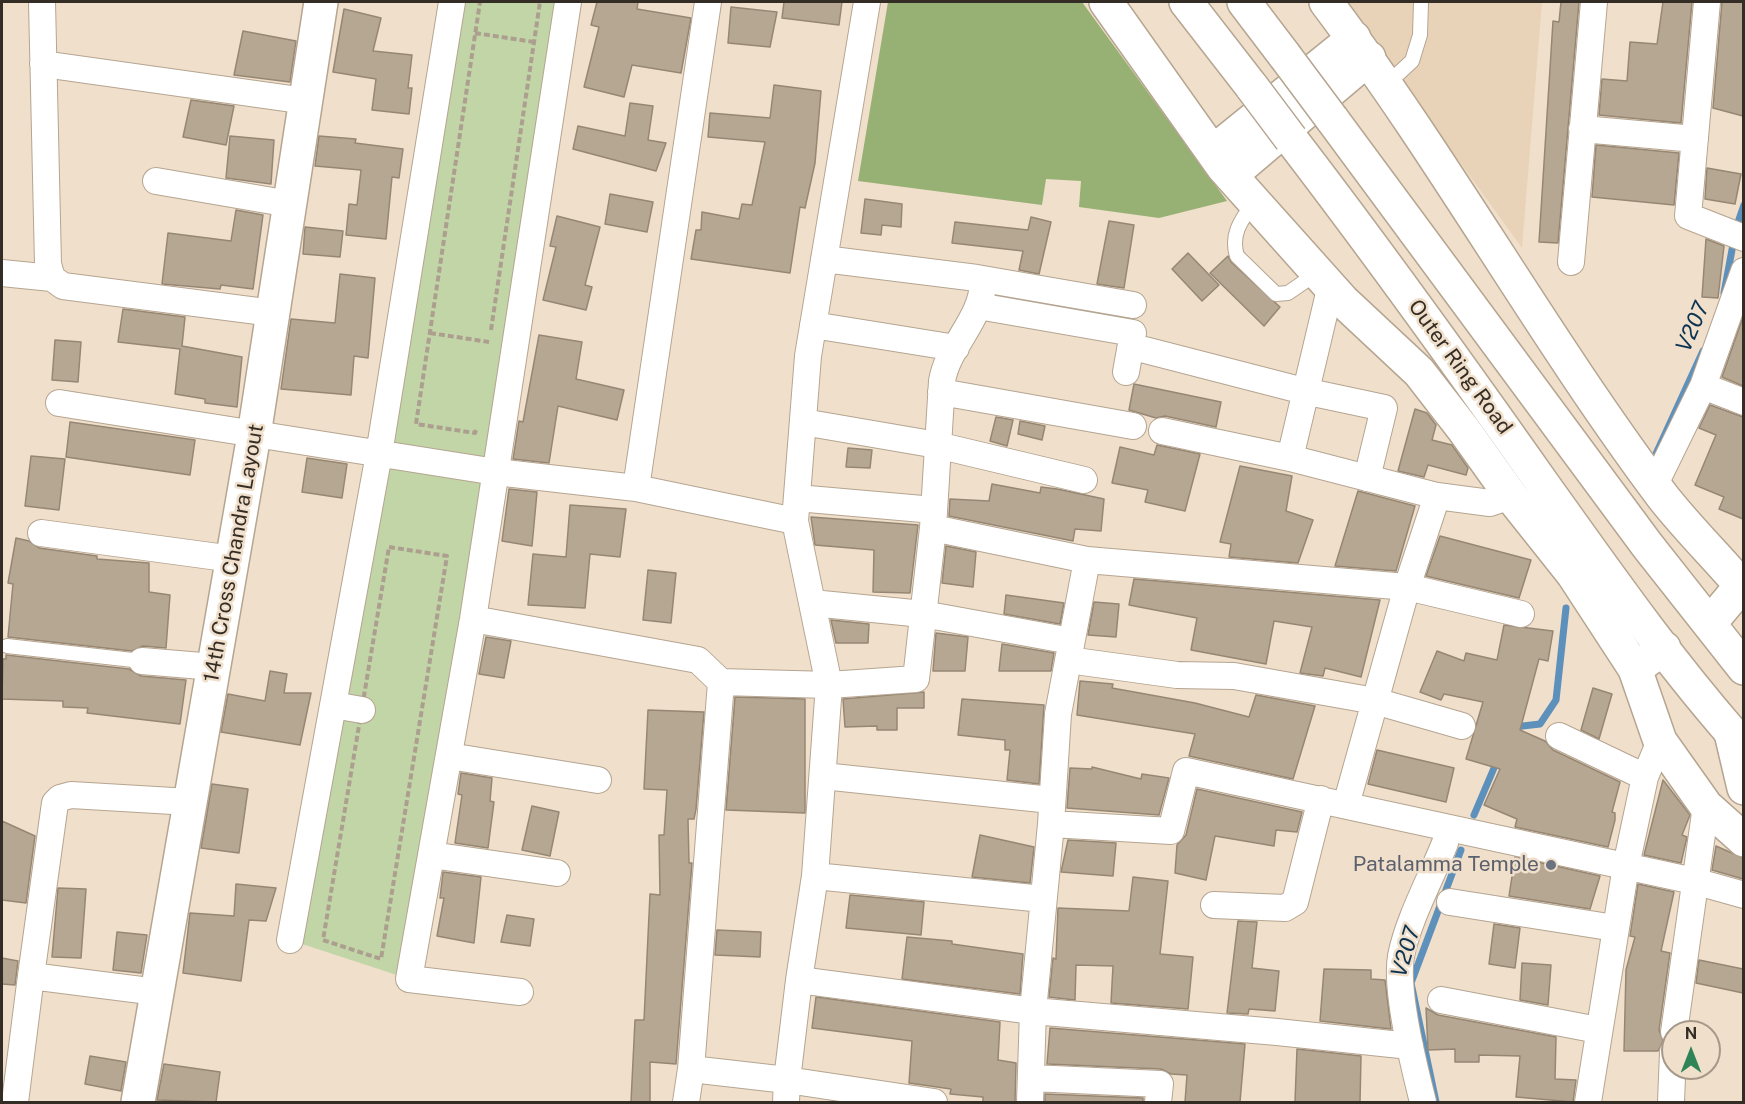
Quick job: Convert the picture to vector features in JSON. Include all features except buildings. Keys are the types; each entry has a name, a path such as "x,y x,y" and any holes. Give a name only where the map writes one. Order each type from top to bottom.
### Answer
{"main road":[{"name":"14th Cross Chandra Layout","path":"138,1102 254,435 321,2"},
{"path":"1106,2 1222,164 1343,301 1419,372 1580,585 1635,669 1660,741 1706,806 1743,840"},
{"name":"Outer Ring Road","path":"1186,2 1384,260 1627,601 1737,740"},
{"path":"1244,2 1647,544 1743,668"},
{"path":"1326,2 1370,60 1598,405 1649,476 1743,586 1710,623"},
{"path":"1222,164 1370,60"},
{"path":"1635,669 1664,648"},
{"path":"1737,740 1743,788"}],"street":[{"path":"42,2 48,264 52,278"},
{"path":"290,940 379,454 452,2"},
{"path":"520,992 409,979 473,619 568,2"},
{"path":"636,488 708,2"},
{"path":"787,1091 799,980 815,876 829,685 796,509 813,325 867,2"},
{"path":"1571,262 1594,2"},
{"path":"1707,2 1688,216 1734,234"},
{"path":"43,64 306,101"},
{"path":"1582,129 1695,139"},
{"path":"156,181 290,204"},
{"path":"824,259 1133,305"},
{"path":"1649,476 1702,386 1743,271"},
{"path":"2,273 52,278 63,286 273,313"},
{"path":"1290,458 1325,278"},
{"path":"473,619 698,660 721,682 829,685 916,679 933,519 944,371 978,306 983,281"},
{"path":"978,306 1133,333 1126,372"},
{"path":"813,325 956,348"},
{"path":"1145,350 1304,391 1384,408 1367,477"},
{"path":"1702,386 1743,402"},
{"path":"941,392 1133,426"},
{"path":"59,403 496,472 796,509 933,519 1087,560 1407,587 1521,615"},
{"path":"803,422 937,445 1084,480"},
{"path":"1162,431 1290,458 1437,496 1490,503 1511,496"},
{"path":"1346,805 1407,587 1437,496"},
{"path":"41,533 233,559"},
{"path":"1087,560 1059,714 1033,1011 1031,1090 1160,1084 1158,1102"},
{"path":"812,603 923,615 1177,675 1234,676 1375,701 1462,726"},
{"path":"142,661 214,667"},
{"path":"686,1102 691,1069 721,682"},
{"path":"333,705 362,710"},
{"path":"1559,736 1645,777"},
{"path":"1588,1102 1626,866 1645,777 1660,741"},
{"path":"449,756 598,780"},
{"path":"823,776 1171,831 1186,771 1694,881 1743,895"},
{"path":"15,1102 55,803 60,798 71,795 190,801"},
{"path":"1214,905 1285,908 1295,902 1321,799"},
{"path":"1676,1020 1706,806"},
{"path":"1423,1102 1410,1046 1400,970 1401,954 1445,843"},
{"path":"431,855 557,873"},
{"path":"815,876 1043,899"},
{"path":"1450,902 1615,928"},
{"path":"31,976 157,992"},
{"path":"799,980 1033,1011 1410,1046"},
{"path":"1441,1000 1598,1030"},
{"path":"691,1069 787,1091 934,1102"},
{"path":"1671,1102 1672,1080"}],"lane":[{"path":"1370,60 1412,61 1420,35 1421,2"},
{"path":"1255,201 1239,223 1236,233 1238,256 1275,294 1288,293 1325,278"},
{"path":"7,646 142,661"}],"path":[{"path":"477,422 475,433 416,424 480,2"},
{"path":"487,353 540,2"},
{"path":"475,33 534,42"},
{"path":"430,333 489,342"},
{"path":"389,547 447,556 381,959 323,940 362,710 389,547"}],"shaded area":[{"path":"1344,2 1542,2 1522,248"}],"green space":[{"path":"452,2 568,2 409,979 290,940"},
{"path":"888,2 1082,2 1227,201 1159,218 1079,207 1081,181 1046,179 1042,205 858,181"}],"waterway":[{"name":"V207","path":"1736,228 1744,205"},
{"name":"V207","path":"1724,293 1734,239"},
{"name":"V207","path":"1655,456 1703,351"},
{"name":"V207","path":"1514,727 1540,724 1556,700 1566,608"},
{"name":"V207","path":"1474,815 1497,761"},
{"name":"V207","path":"1436,1102 1411,983 1461,850"}],"place":[{"name":"Patalamma Temple","path":"1551,865"}]}
